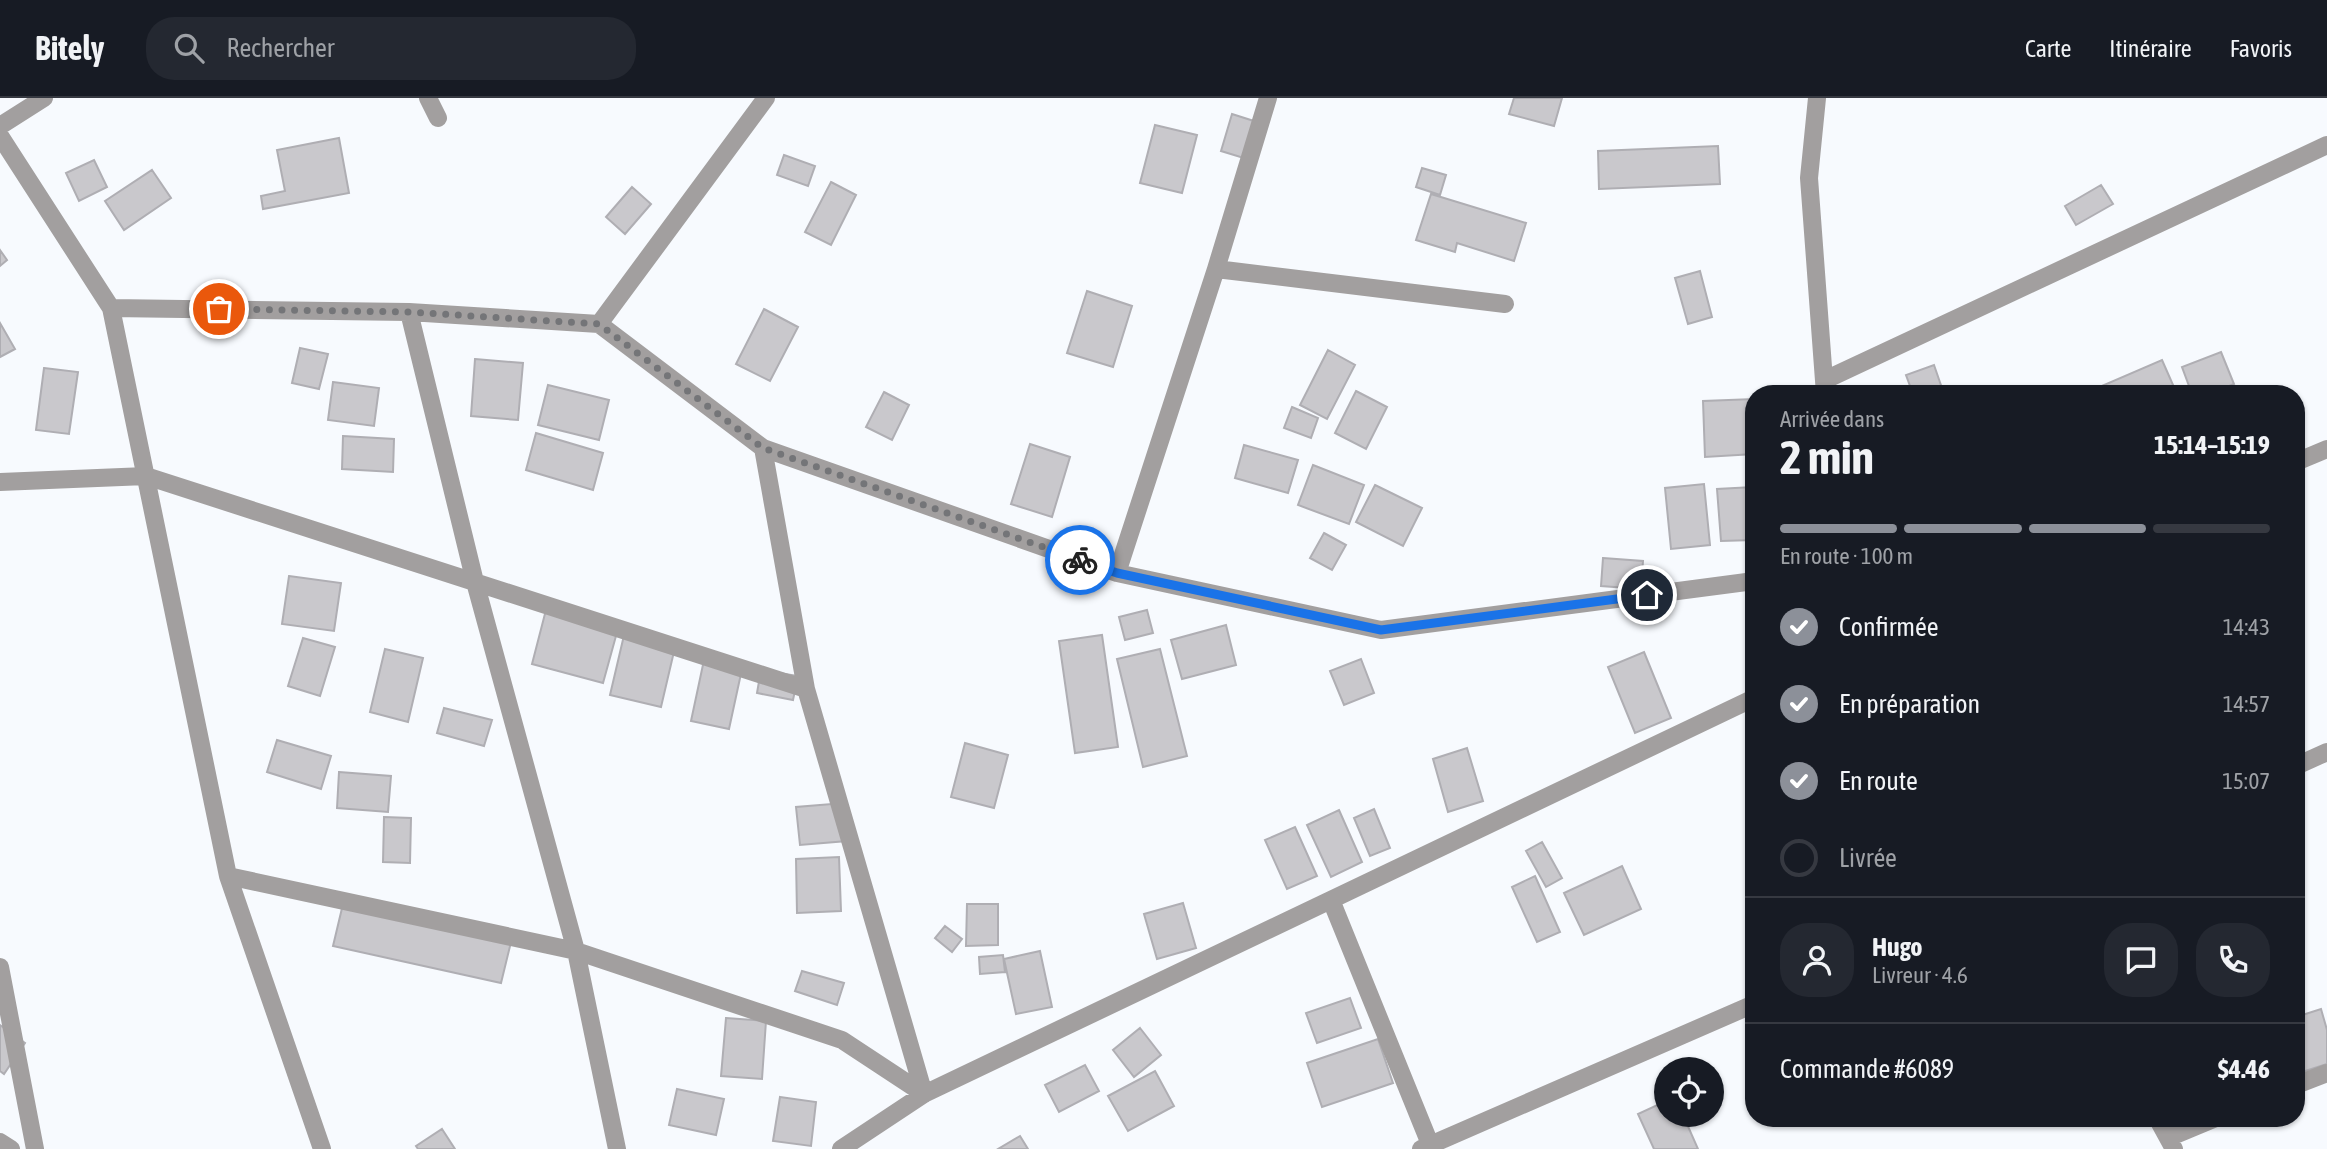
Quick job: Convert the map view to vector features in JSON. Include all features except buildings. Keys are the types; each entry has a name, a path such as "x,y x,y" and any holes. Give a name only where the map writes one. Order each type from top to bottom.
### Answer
{"street":[{"path":"0,126 44,98"},
{"path":"428,98 438,118"},
{"path":"599,324 766,98"},
{"path":"1117,573 1216,269 1268,98"},
{"path":"1817,98 1809,178 1825,385"},
{"path":"0,136 111,308 228,876 322,1149"},
{"path":"1829,385 2327,145"},
{"path":"1216,269 1505,304"},
{"path":"111,308 409,312 599,324 763,448 1117,573 1381,630 1745,582"},
{"path":"409,312 475,582 576,951 617,1149"},
{"path":"763,448 806,689 924,1094"},
{"path":"2305,458 2327,449"},
{"path":"0,482 146,476 806,689"},
{"path":"841,1149 924,1094 1745,702"},
{"path":"2305,762 2327,752"},
{"path":"228,876 576,951 842,1040 924,1094"},
{"path":"1331,900 1427,1148 1745,1008"},
{"path":"0,967 35,1149"},
{"path":"2305,1082 2327,1073"},
{"path":"2162,1127 2171,1143 2200,1127"},
{"path":"0,1142 10,1149"}],"way so far":[{"path":"219,309 409,312 599,324 763,448 1080,560"}],"route":[{"path":"1080,560 1117,573 1381,630 1647,595"}]}
